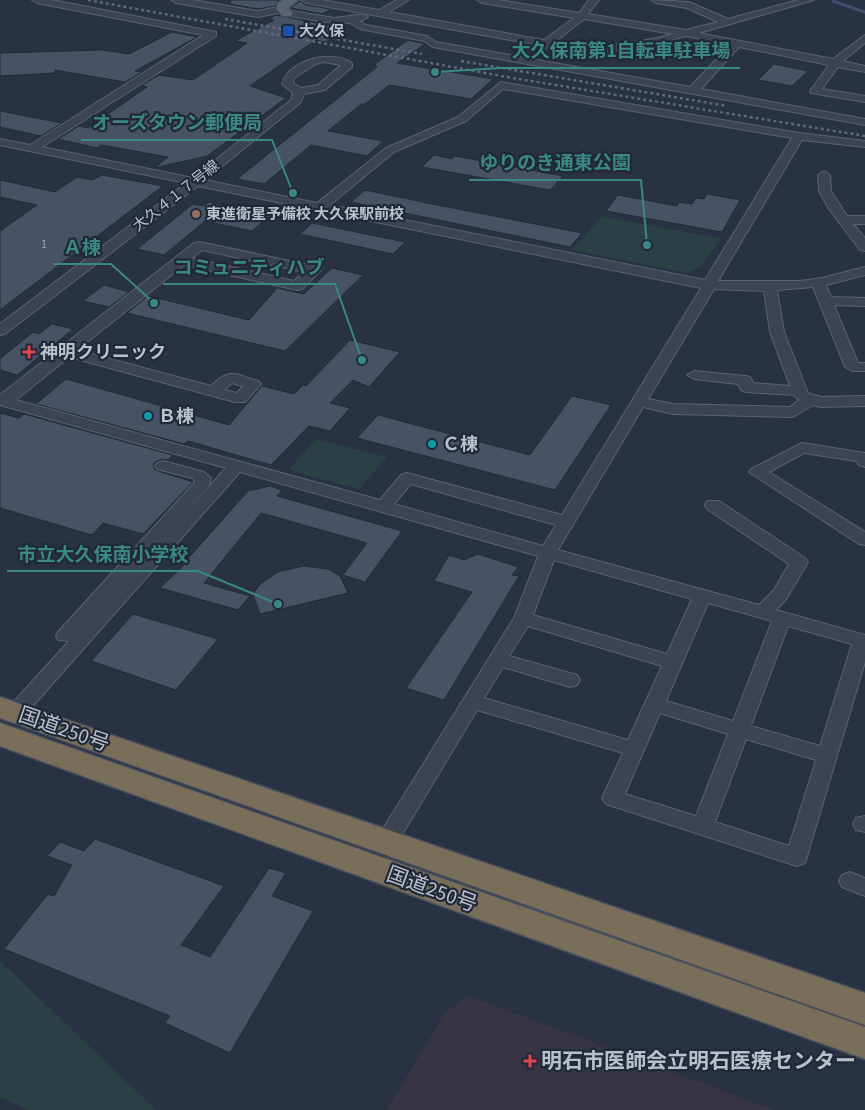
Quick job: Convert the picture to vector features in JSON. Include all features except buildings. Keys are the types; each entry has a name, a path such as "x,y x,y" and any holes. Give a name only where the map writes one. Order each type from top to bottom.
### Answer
{"highway":[{"name":"国道250号","path":"5,718 379,854 865,1043"},
{"name":"国道250号","path":"379,854 865,1009"}],"main road":[{"path":"284,11 292,0"}],"street":[{"path":"32,148 212,34 37,0"},
{"path":"176,0 258,14 284,11 354,21 363,27 427,40 433,44 865,122"},
{"path":"306,0 547,44 589,49 643,45 809,0"},
{"path":"354,21 404,0"},
{"path":"482,0 685,33 865,69"},
{"path":"525,61 580,17 594,0"},
{"path":"656,0 689,5 727,22"},
{"path":"689,5 702,0"},
{"path":"864,40 836,62 815,91 865,99"},
{"path":"692,92 736,44"},
{"path":"324,59 342,61 348,64 321,88 299,92 288,84 287,80 312,62 324,59"},
{"path":"320,207 382,155 462,118 500,84 799,136 865,144"},
{"name":"大久４１７号線","path":"0,331 195,182 296,101 299,92"},
{"path":"379,854 523,618 546,554 799,136"},
{"path":"0,142 708,285 770,286 818,283 865,271"},
{"path":"824,175 825,191 865,247"},
{"path":"844,220 865,220"},
{"path":"2,400 67,352 181,260 199,246 314,270 297,286 181,260"},
{"path":"818,283 852,367 865,367"},
{"path":"770,286 777,332 805,395"},
{"path":"825,301 865,302"},
{"path":"67,352 214,392"},
{"path":"694,375 745,380 746,387 805,395 820,402 865,401"},
{"path":"638,401 672,409 793,412 805,395"},
{"path":"2,400 384,506 546,554 762,612 864,640 796,857 613,798 702,596"},
{"path":"865,462 863,458 802,448 757,472 865,540"},
{"path":"5,718 238,465"},
{"path":"65,636 203,483 202,478 198,475 163,466"},
{"path":"384,506 407,478 566,522"},
{"path":"713,505 799,562 781,594 762,612"},
{"path":"523,618 672,662"},
{"path":"703,827 782,618"},
{"path":"498,659 570,680"},
{"path":"471,701 633,749"},
{"path":"653,704 827,756"}],"shaded area":[{"name":"明石市医師会立明石医療センター","path":"469,996 775,1110 387,1110 445,1012"}],"green space":[{"path":"602,216 721,239 700,268 687,273 572,250"},
{"path":"316,439 387,457 359,489 288,470"},
{"path":"0,961 156,1110 30,1110 0,1097"}],"waterway":[{"path":"833,1 865,12"}],"railway":[{"path":"88,0 507,77 865,136"},
{"path":"225,19 422,54"},
{"path":"461,61 727,106"}],"place":[{"name":"大久保","path":"288,31"},
{"name":"大久保南第1自転車駐車場","path":"435,72"},
{"name":"オーズタウン郵便局","path":"293,193"},
{"name":"東進衛星予備校 大久保駅前校","path":"196,214"},
{"name":"ゆりのき通東公園","path":"647,245"},
{"name":"Ａ棟","path":"154,303"},
{"name":"神明クリニック","path":"29,352"},
{"name":"コミュニティハブ","path":"362,360"},
{"name":"Ｂ棟","path":"148,416"},
{"name":"Ｃ棟","path":"432,444"},
{"name":"市立大久保南小学校","path":"278,604"},
{"name":"明石市医師会立明石医療センター","path":"530,1061"}]}
